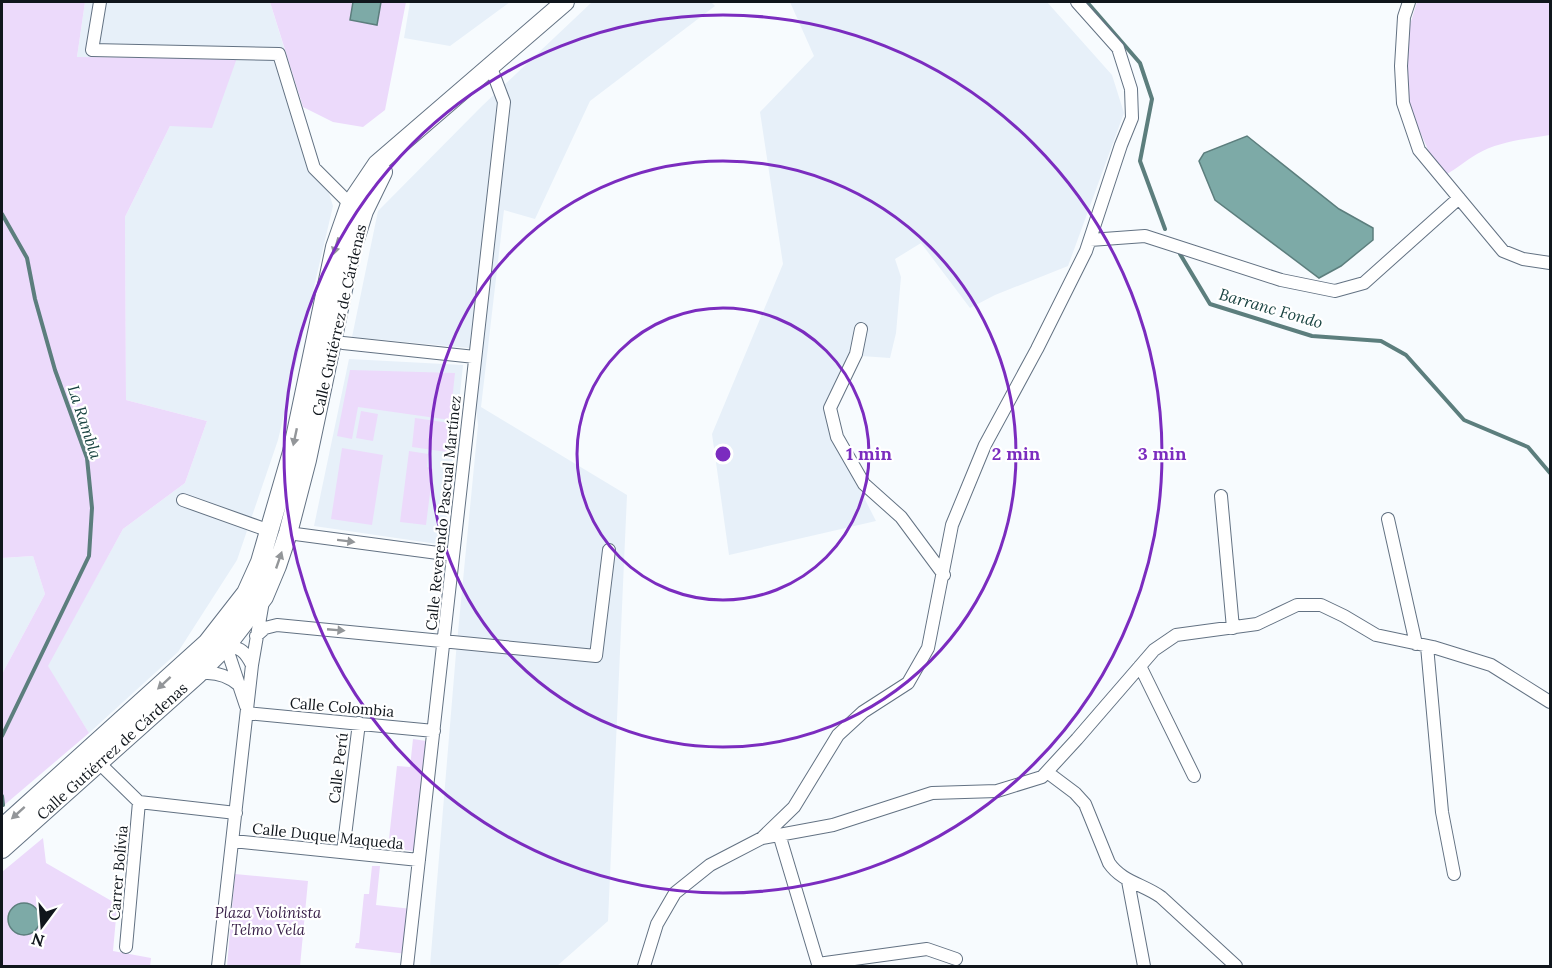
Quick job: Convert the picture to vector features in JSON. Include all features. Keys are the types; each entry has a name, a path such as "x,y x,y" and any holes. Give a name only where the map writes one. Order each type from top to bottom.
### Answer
{"highway":[{"path":"416,132 490,65 565,2"},
{"name":"Calle Gutiérrez de Cárdenas","path":"2,849 198,674 227,645 264,597 278,566 279,532 292,453 335,248 350,204 378,164 416,132"},
{"name":"Calle Gutiérrez de Cárdenas","path":"2,828 207,643 246,592 260,562 279,532 307,460 351,252 364,211 386,167 416,132"}],"street":[{"path":"100,2 92,50 279,54 314,168 350,204"},
{"path":"762,838 794,807 838,735 863,712 908,683 928,648 952,525 985,445 1037,350 1086,251 1132,118 1131,89 1118,48 1077,2"},
{"path":"1409,2 1404,17 1401,66 1403,103 1419,150 1503,251 1523,259 1551,263"},
{"name":"Calle Reverendo Pascual Martínez","path":"407,966 504,102 490,65"},
{"path":"1090,240 1145,236 1281,280 1335,291 1364,284 1459,198"},
{"path":"328,363 336,356 343,343 343,328 337,321"},
{"path":"861,328 856,354 830,408 837,437 864,484 901,517 944,575"},
{"path":"343,343 476,357"},
{"path":"1221,496 1233,628"},
{"path":"183,500 279,532 453,555"},
{"path":"1388,519 1422,645 1442,812 1454,874"},
{"path":"256,636 265,628 277,625 596,656 609,550"},
{"path":"246,592 227,645 247,713"},
{"path":"218,966 252,665 264,597"},
{"path":"644,966 657,924 675,893 710,865 762,838 833,825 932,793 997,791 1042,777 1154,650 1176,635 1257,624 1297,605 1321,606 1344,616 1376,635 1422,645 1491,665 1551,702"},
{"path":"207,643 217,642 239,647 247,654 252,665"},
{"path":"1140,666 1194,776"},
{"path":"198,674 218,674 230,677 239,685"},
{"name":"Calle Colombia","path":"247,713 434,731"},
{"name":"Calle Perú","path":"343,852 359,723"},
{"path":"98,762 140,802 236,813"},
{"path":"1047,772 1075,792 1085,804 1109,863 1120,876 1161,897 1236,966"},
{"name":"Carrer Bolívia","path":"126,947 140,802"},
{"path":"778,834 818,965 927,950 956,959"},
{"name":"Calle Duque Maqueda","path":"233,841 419,860"},
{"path":"1128,881 1144,966"}],"shaded area":[{"path":"85,2 270,2 333,206 278,440 237,560 178,652 89,733 47,666 123,529 185,483 207,421 126,400 125,217 170,126 237,58 77,57"},
{"path":"410,2 510,2 450,46 404,38"},
{"path":"592,2 711,2 715,6 590,101 535,219 504,210 481,407 627,495 608,921 557,966 430,966 478,425 469,348 352,337 378,211 482,106"},
{"path":"790,2 1047,2 1112,75 1124,113 1068,266 995,295 970,308 921,243 895,259 901,277 896,333 890,358 861,356 839,404 831,433 876,521 729,555 712,434 783,264 760,112 814,56"},
{"path":"349,359 463,365 444,545 314,526"},
{"path":"33,556 45,594 2,674 2,558"}],"green space":[{"path":"2,2 85,2 77,57 237,58 212,128 170,126 125,217 126,400 207,421 185,483 123,529 48,666 89,733 2,807 2,674 45,594 33,556 2,558"},
{"path":"270,2 406,2 385,110 363,127 333,122 303,107"},
{"path":"1417,2 1550,2 1550,135 1494,146 1445,175 1433,161 1409,107 1405,70 1409,28"},
{"path":"350,370 455,373 450,420 358,407 352,439 337,436"},
{"path":"361,411 378,414 373,441 356,438"},
{"path":"415,418 450,423 447,452 412,447"},
{"path":"342,448 383,455 372,525 331,519"},
{"path":"409,451 428,454 427,467 433,469 426,525 400,522"},
{"path":"413,739 426,741 414,851 388,848 397,766 410,767"},
{"path":"43,838 46,863 115,903 117,907 113,951 151,958 150,966 2,966 2,872"},
{"path":"372,866 380,866 376,905 412,909 407,954 355,948 356,943 359,943 364,894 369,894"},
{"name":"Plaza Violinista Telmo Vela","path":"235,874 308,881 300,966 227,966"}],"water":[{"path":"353,2 381,2 377,25 350,20"},
{"path":"1247,136 1339,209 1373,228 1373,240 1341,266 1319,278 1215,200 1199,161 1204,153"},
{"path":"24,903 36,907 40,919 36,931 24,935 12,931 8,919 12,907"}],"waterway":[{"path":"1087,2 1140,63 1152,99 1140,161 1165,229"},
{"name":"La Rambla","path":"2,214 27,258 35,299 55,370 87,458 92,508 89,556 2,736"},
{"name":"Barranc Fondo","path":"1180,254 1210,304 1312,336 1381,341 1406,355 1464,420 1528,447 1550,473"},
{"name":"La Rambla","path":"2,796 3,805"}]}
